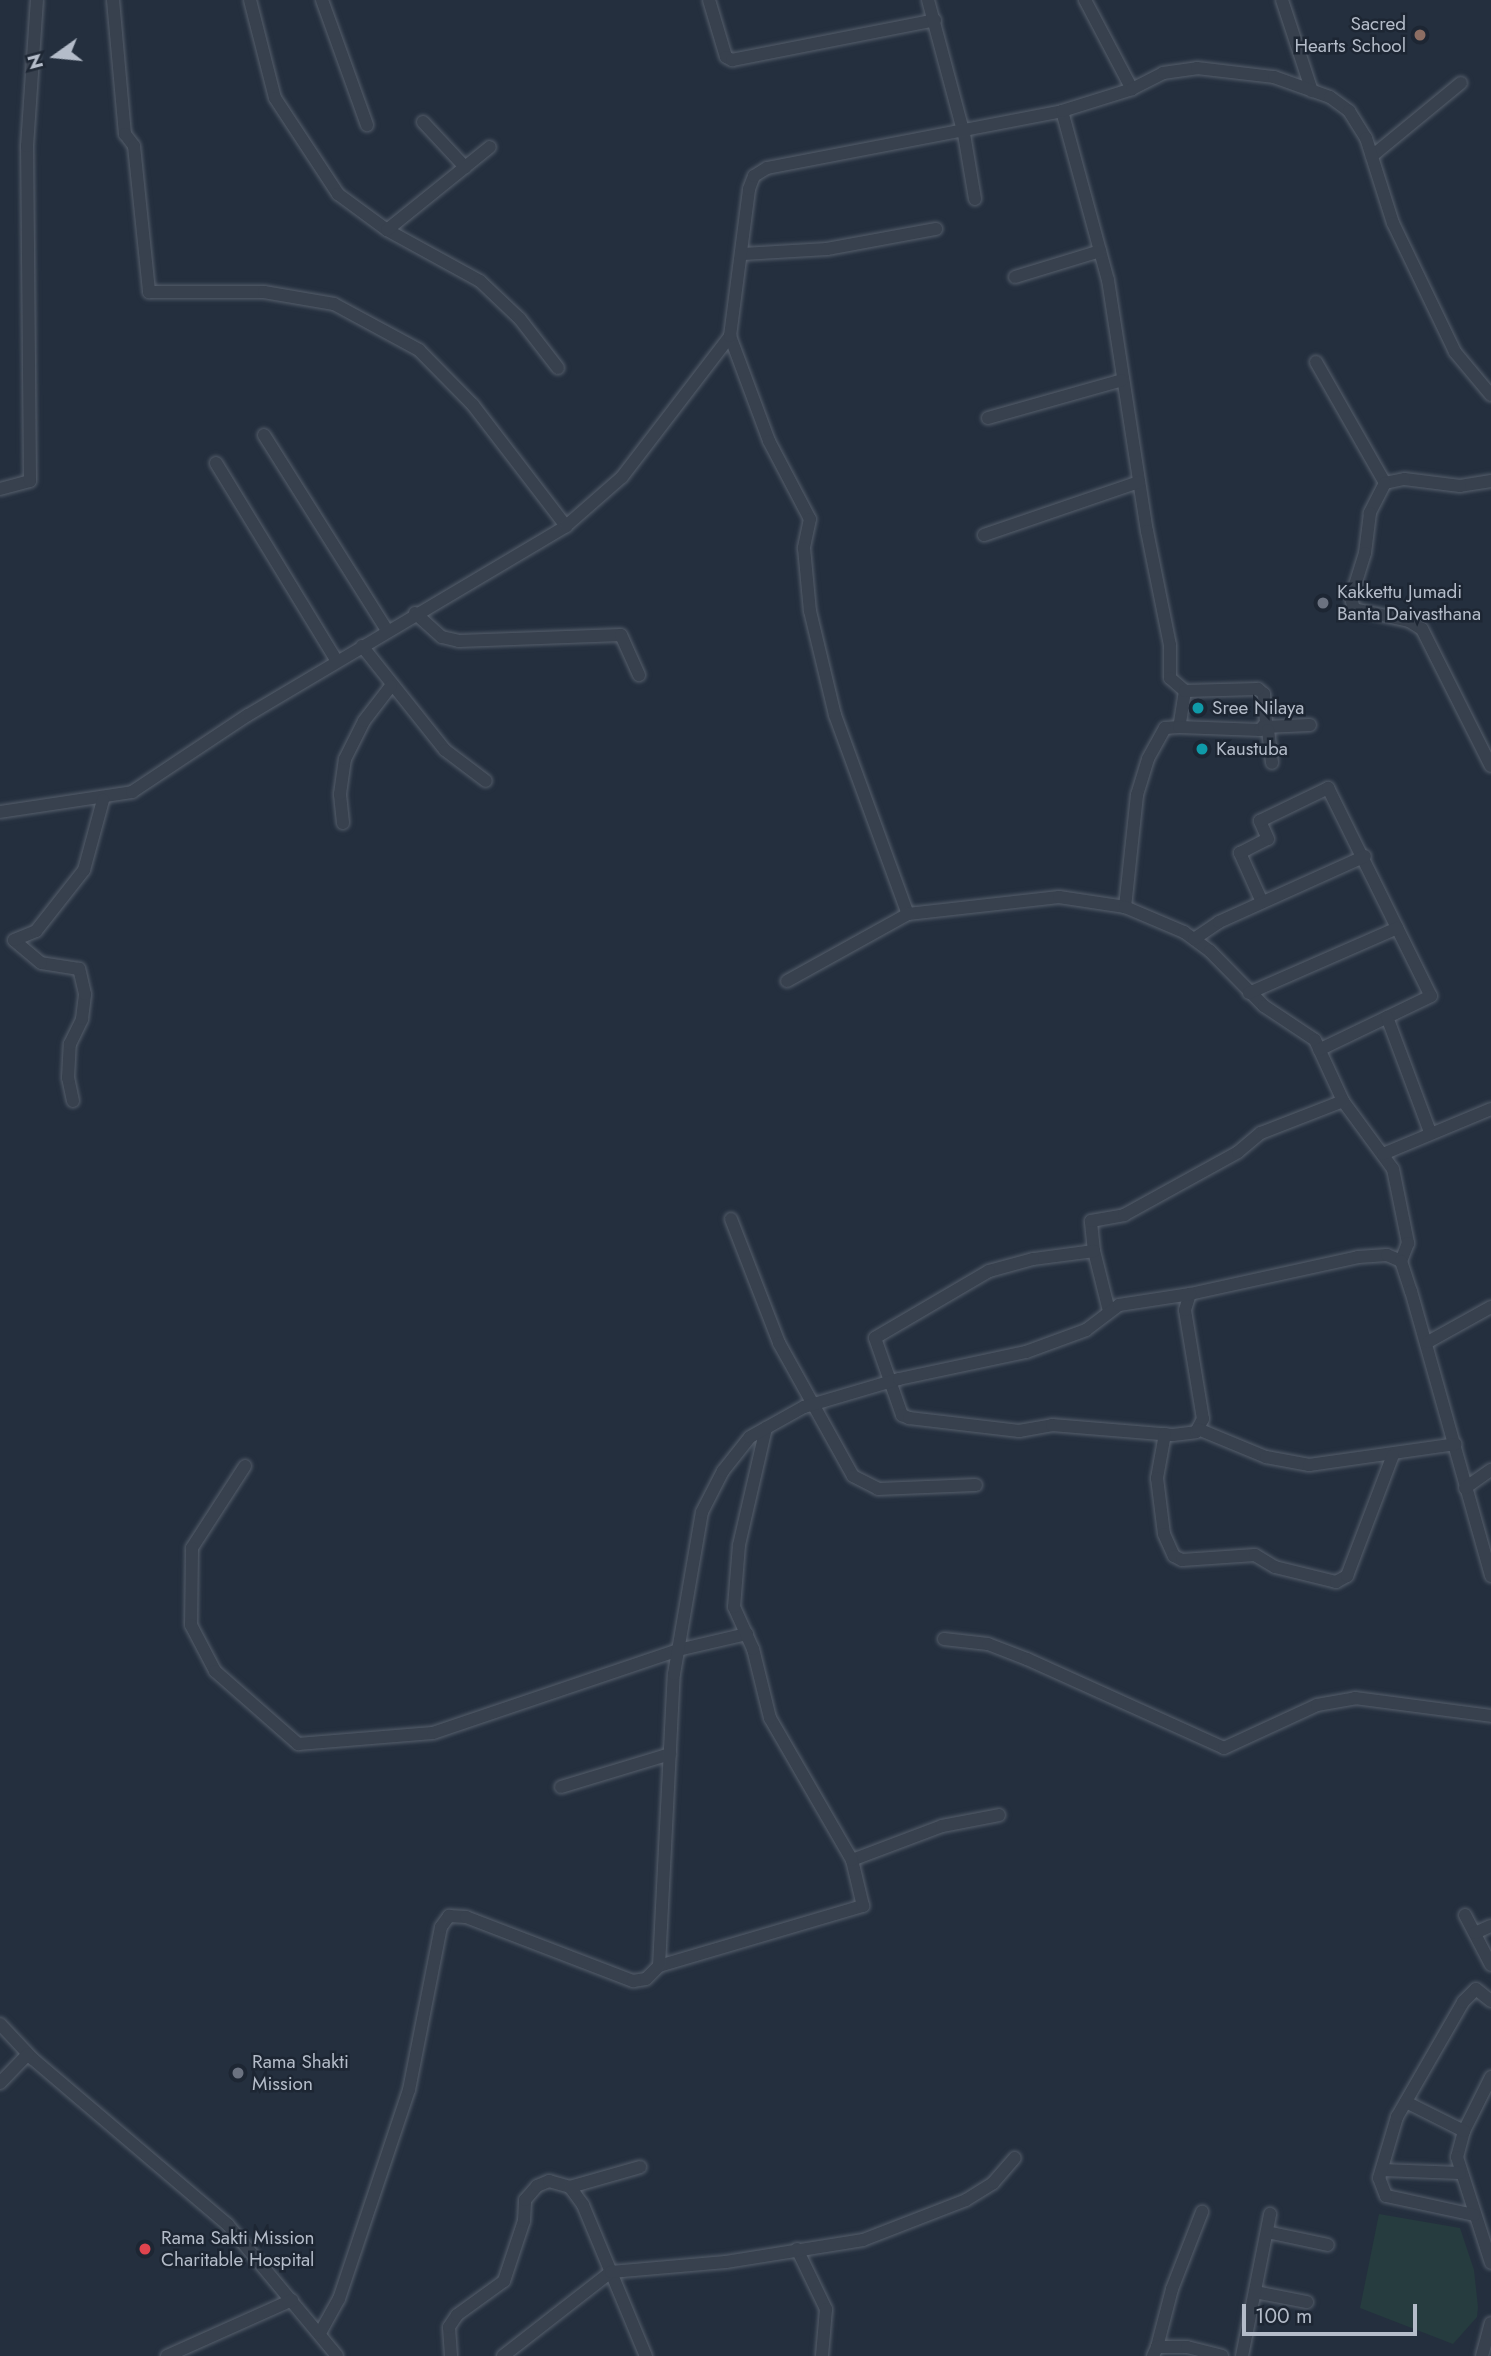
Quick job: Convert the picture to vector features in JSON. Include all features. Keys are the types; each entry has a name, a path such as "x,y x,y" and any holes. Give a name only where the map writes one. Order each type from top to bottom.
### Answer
{"street":[{"path":"0,489 30,481 27,146 37,0"},
{"path":"113,0 125,134 134,146 149,292 264,292 334,304 419,350 473,405 566,526"},
{"path":"250,0 275,98 338,194 387,230 480,281 520,319 558,368"},
{"path":"323,0 367,125"},
{"path":"709,0 726,57 732,60 935,20"},
{"path":"928,0 964,134 975,199"},
{"path":"1086,0 1132,89"},
{"path":"1282,0 1312,90"},
{"path":"0,812 103,800 132,792 387,630 566,526 622,477 730,336 743,254 749,189 754,176 767,168 964,134 1062,111 1132,89 1163,73 1196,68 1274,76 1312,90 1349,111 1372,156 1393,223 1455,352 1491,395"},
{"path":"1372,156 1461,83"},
{"path":"1062,111 1100,251 1170,645 1170,678 1185,691 1258,689 1264,694 1272,764"},
{"path":"423,122 465,167"},
{"path":"387,230 490,146"},
{"path":"743,254 827,248 936,229"},
{"path":"1016,277 1100,251"},
{"path":"730,336 769,441 810,519 804,548 810,611 835,715 908,914"},
{"path":"1316,362 1385,483"},
{"path":"988,418 1122,380"},
{"path":"264,435 387,630"},
{"path":"216,464 337,661"},
{"path":"1385,483 1404,479 1460,486 1491,481"},
{"path":"984,535 1139,482"},
{"path":"1385,483 1370,513 1365,553 1351,598 1354,609 1409,621 1422,629 1491,766"},
{"path":"415,613 442,637 459,641 621,635 639,675"},
{"path":"362,646 391,686 445,750 486,781"},
{"path":"343,823 340,794 345,759 364,721 391,686"},
{"path":"1179,727 1185,691"},
{"path":"1125,907 1137,795 1144,771 1165,728 1260,730 1310,725"},
{"path":"1262,902 1240,853 1268,839 1260,821 1328,788 1365,856 1431,996 1319,1049"},
{"path":"73,1101 68,1078 70,1044 82,1020 85,994 79,969 41,963 14,940 36,931 84,870 103,800"},
{"path":"1194,939 1262,902 1365,856"},
{"path":"787,981 908,914 1059,897 1125,907 1153,915 1194,939 1249,993 1298,1025 1319,1049 1343,1101 1383,1154 1398,1185 1408,1243 1401,1261 1428,1342 1465,1488 1491,1576"},
{"path":"1249,993 1397,928"},
{"path":"1387,1017 1430,1132"},
{"path":"1109,1311 1094,1251 1091,1221 1124,1215 1279,1124 1343,1101"},
{"path":"1383,1154 1430,1132 1491,1109"},
{"path":"731,1219 779,1343 816,1403 853,1476 878,1489 976,1485"},
{"path":"1094,1251 1033,1259 989,1271 874,1338 902,1415 1019,1431 1052,1425 1165,1434 1198,1429 1266,1457 1309,1465 1456,1444"},
{"path":"659,1966 678,1650 702,1512 723,1471 750,1437 816,1403 888,1382 1036,1349 1086,1330 1109,1311 1144,1300 1190,1294 1358,1257 1387,1255 1401,1261"},
{"path":"1190,1294 1185,1310 1203,1419 1198,1429"},
{"path":"1428,1342 1491,1307"},
{"path":"320,2333 340,2300 409,2090 441,1927 449,1916 466,1917 633,1981 646,1979 659,1966 863,1906 852,1860 770,1718 747,1634 734,1607 739,1545 766,1428"},
{"path":"1165,1434 1157,1478 1164,1534 1174,1556 1182,1560 1255,1555 1275,1567 1336,1582 1347,1576 1393,1455"},
{"path":"245,1466 192,1548 191,1625 215,1671 298,1744 433,1733 678,1650 747,1634"},
{"path":"1465,1488 1491,1470"},
{"path":"944,1639 988,1644 1027,1659 1224,1748 1317,1704 1355,1698 1491,1716"},
{"path":"561,1787 670,1754"},
{"path":"852,1860 942,1826 999,1815"},
{"path":"1465,1915 1491,1965"},
{"path":"1475,1933 1491,1926"},
{"path":"1474,2215 1387,2196 1380,2190 1382,2170 1406,2102 1469,1993 1476,1989 1491,2001"},
{"path":"0,2024 28,2054 228,2225 337,2356"},
{"path":"0,2083 28,2054"},
{"path":"1491,2077 1486,2099 1464,2131 1457,2157 1491,2263"},
{"path":"1406,2102 1464,2131"},
{"path":"503,2356 611,2273 726,2262 797,2249 841,2245 906,2227 993,2183 1015,2158"},
{"path":"452,2356 449,2327 503,2281 524,2221 525,2200 549,2181 570,2187 640,2167"},
{"path":"1382,2170 1460,2173"},
{"path":"570,2187 583,2205 646,2356"},
{"path":"1202,2212 1172,2289 1155,2351 1187,2347 1222,2356"},
{"path":"1242,2356 1270,2214"},
{"path":"1267,2232 1328,2245"},
{"path":"797,2249 826,2309 827,2327 819,2348 822,2356"},
{"path":"1255,2292 1307,2302"},
{"path":"167,2356 292,2300"},
{"path":"1482,2356 1482,2343 1491,2329"}],"green space":[{"path":"1379,2214 1460,2228 1474,2270 1478,2307 1477,2317 1453,2344 1360,2308"}],"place":[{"name":"Sacred Hearts School","path":"1420,35"},
{"name":"Kakkettu Jumadi Banta Daivasthana","path":"1323,603"},
{"name":"Sree Nilaya","path":"1198,708"},
{"name":"Kaustuba","path":"1202,749"},
{"name":"Rama Shakti Mission","path":"238,2073"},
{"name":"Rama Sakti Mission Charitable Hospital","path":"145,2249"}]}
